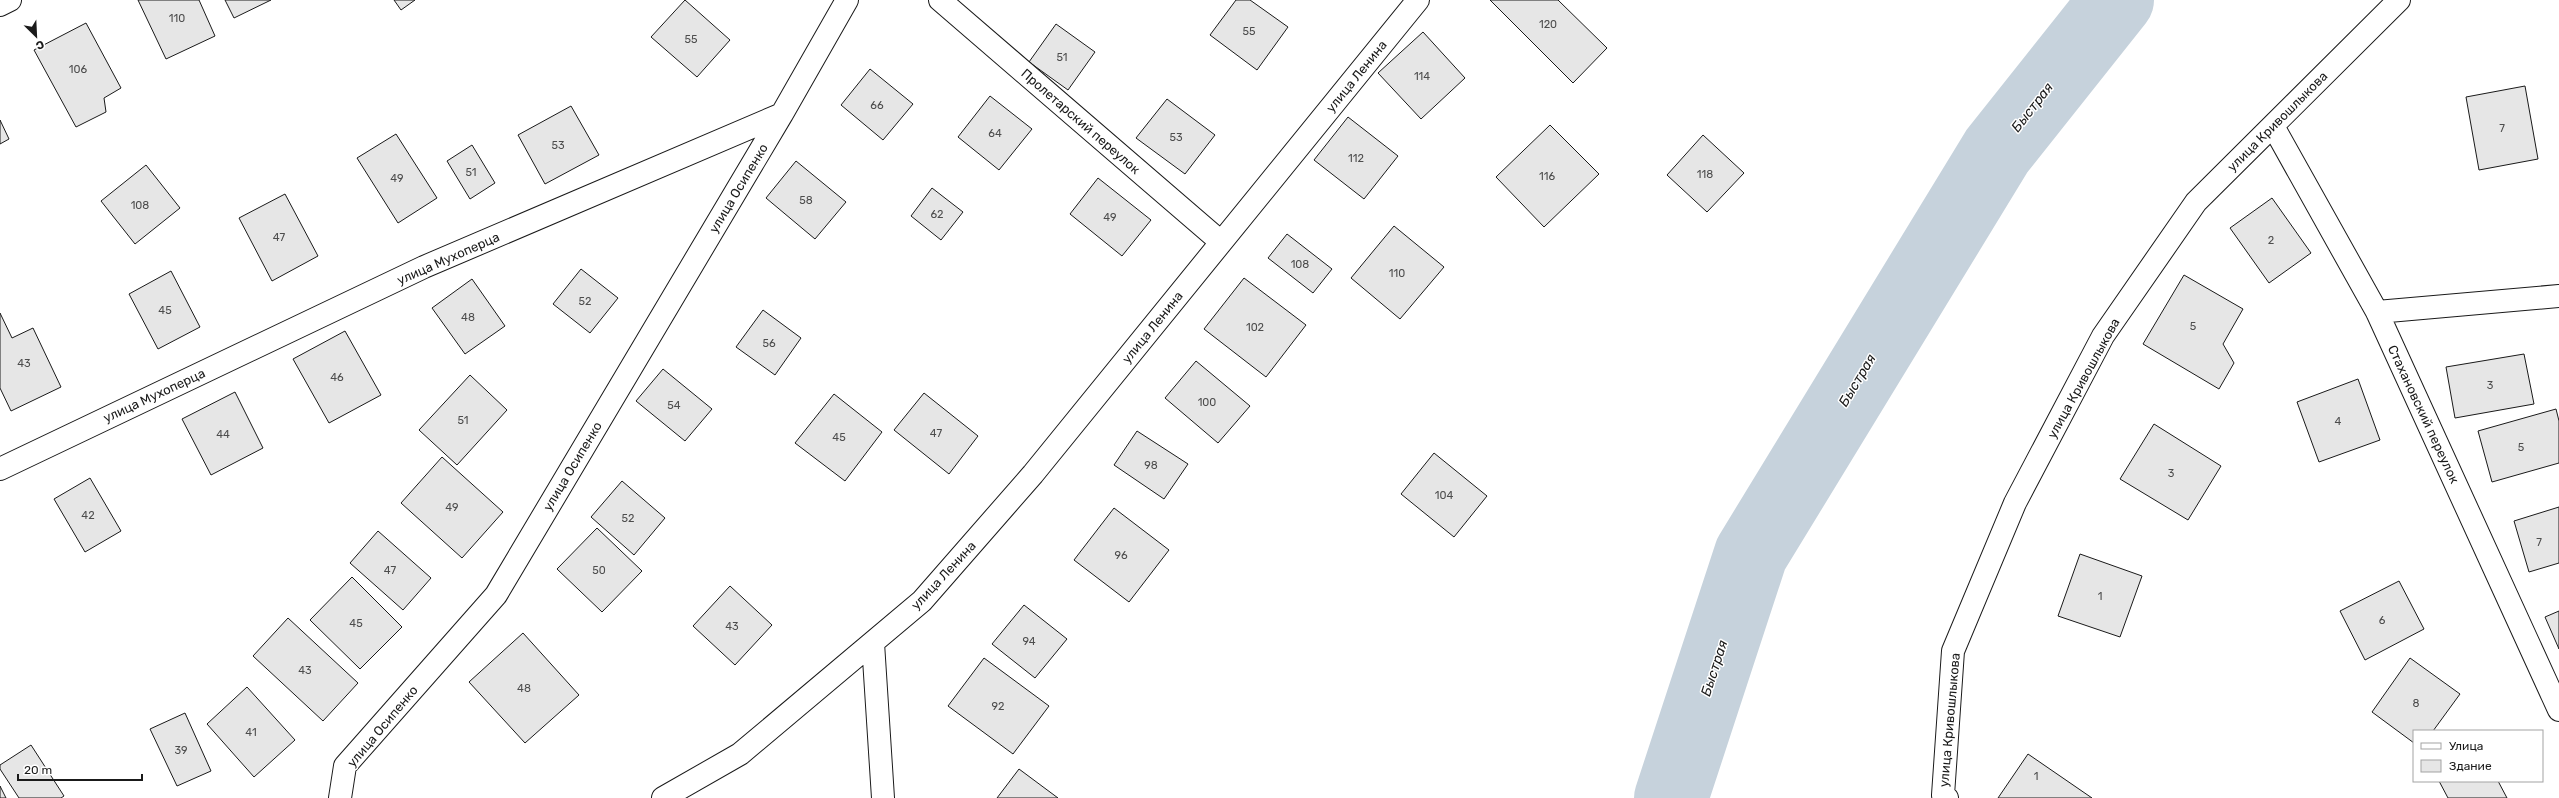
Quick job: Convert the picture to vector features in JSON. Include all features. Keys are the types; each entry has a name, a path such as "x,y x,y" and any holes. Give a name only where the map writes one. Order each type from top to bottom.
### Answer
{"street":[{"path":"0,5 10,0"},
{"path":"782,114 847,0"},
{"name":"Пролетарский переулок","path":"940,0 1221,242"},
{"name":"улица Ленина","path":"663,798 740,754 922,601 1033,474 1418,0"},
{"name":"улица Кривошлыкова","path":"1945,796 1953,651 2015,503 2103,336 2196,202 2399,0"},
{"name":"улица Мухоперца","path":"0,468 424,267 782,114"},
{"name":"улица Осипенко","path":"340,798 345,766 496,596 782,114"},
{"name":"Стахановский переулок","path":"2273,126 2378,312 2559,710"},
{"path":"2378,312 2559,296"},
{"path":"873,643 883,798"}],"building":[{"path":"138,0 199,0 215,36 166,59"},
{"path":"225,0 271,0 234,18"},
{"path":"394,0 415,0 401,10"},
{"path":"685,0 730,40 697,77 651,37"},
{"path":"1236,0 1250,0 1288,27 1257,70 1210,35"},
{"path":"1490,0 1558,0 1607,48 1573,83"},
{"path":"86,23 121,88 104,98 106,112 76,127 34,50"},
{"path":"1056,24 1095,52 1068,90 1029,62"},
{"path":"1423,32 1465,78 1421,119 1378,73"},
{"path":"870,69 913,104 883,140 841,105"},
{"path":"2525,86 2538,159 2479,170 2466,97"},
{"path":"990,96 1032,129 999,170 958,137"},
{"path":"1167,99 1215,135 1185,174 1136,138"},
{"path":"571,106 599,155 545,184 518,135"},
{"path":"1348,117 1398,156 1364,199 1314,160"},
{"path":"0,120 9,139 0,144"},
{"path":"1550,125 1599,174 1544,227 1496,177"},
{"path":"396,134 437,198 398,223 357,158"},
{"path":"1703,135 1744,173 1707,212 1667,175"},
{"path":"472,145 495,183 470,199 447,161"},
{"path":"796,161 846,202 815,239 766,198"},
{"path":"146,165 180,208 135,244 101,201"},
{"path":"1098,178 1151,220 1122,256 1070,214"},
{"path":"932,188 963,212 941,240 911,216"},
{"path":"285,194 318,256 272,281 239,218"},
{"path":"2272,198 2311,253 2269,283 2230,228"},
{"path":"1394,226 1444,267 1400,319 1351,278"},
{"path":"1287,234 1332,269 1313,293 1268,258"},
{"path":"581,269 618,298 590,333 553,304"},
{"path":"171,271 200,327 158,349 129,294"},
{"path":"2184,275 2243,309 2223,344 2234,363 2219,389 2143,344"},
{"path":"1244,278 1306,325 1266,377 1204,329"},
{"path":"472,279 505,326 465,354 432,308"},
{"path":"763,310 801,338 775,375 736,347"},
{"path":"0,313 12,338 33,328 61,387 11,411 0,388"},
{"path":"345,331 381,395 329,423 293,359"},
{"path":"2524,354 2534,404 2455,418 2446,367"},
{"path":"1196,361 1250,406 1218,443 1165,398"},
{"path":"663,369 712,409 685,441 636,401"},
{"path":"470,375 507,410 457,465 419,430"},
{"path":"2358,379 2380,440 2319,462 2297,402"},
{"path":"235,392 263,448 211,475 182,419"},
{"path":"924,393 978,436 949,474 894,430"},
{"path":"834,394 882,432 845,481 795,443"},
{"path":"2556,409 2559,421 2559,463 2492,482 2478,431"},
{"path":"2154,424 2221,466 2188,520 2120,479"},
{"path":"1137,431 1188,464 1164,499 1114,465"},
{"path":"1434,453 1487,496 1454,537 1401,494"},
{"path":"442,457 503,512 462,558 401,503"},
{"path":"90,478 121,531 85,552 54,499"},
{"path":"622,481 665,518 634,555 591,517"},
{"path":"2559,507 2559,563 2529,572 2514,521"},
{"path":"1114,508 1169,550 1129,602 1074,560"},
{"path":"597,528 642,571 602,612 557,569"},
{"path":"378,531 431,578 403,610 350,563"},
{"path":"2080,554 2142,576 2120,637 2058,616"},
{"path":"352,577 402,627 360,669 310,620"},
{"path":"2399,581 2424,629 2365,660 2340,611"},
{"path":"730,586 772,625 735,665 693,626"},
{"path":"1024,605 1067,639 1035,678 992,644"},
{"path":"2559,611 2559,649 2545,617"},
{"path":"288,618 358,683 323,721 253,656"},
{"path":"523,633 579,695 525,743 469,682"},
{"path":"984,658 1049,706 1013,754 948,706"},
{"path":"2410,658 2460,694 2434,730 2413,730 2413,742 2372,712"},
{"path":"247,687 295,740 254,777 207,724"},
{"path":"185,713 211,771 177,786 150,729"},
{"path":"31,745 64,796 61,798 19,798 0,769 0,765"},
{"path":"2028,754 2092,798 1998,798"},
{"path":"1019,769 1058,798 997,798"},
{"path":"2440,782 2499,782 2507,798 2448,798"},
{"path":"0,786 6,798 0,798"}],"waterway":[{"name":"Быстрая","path":"1671,798 1751,554 1997,151 2117,0"}]}
